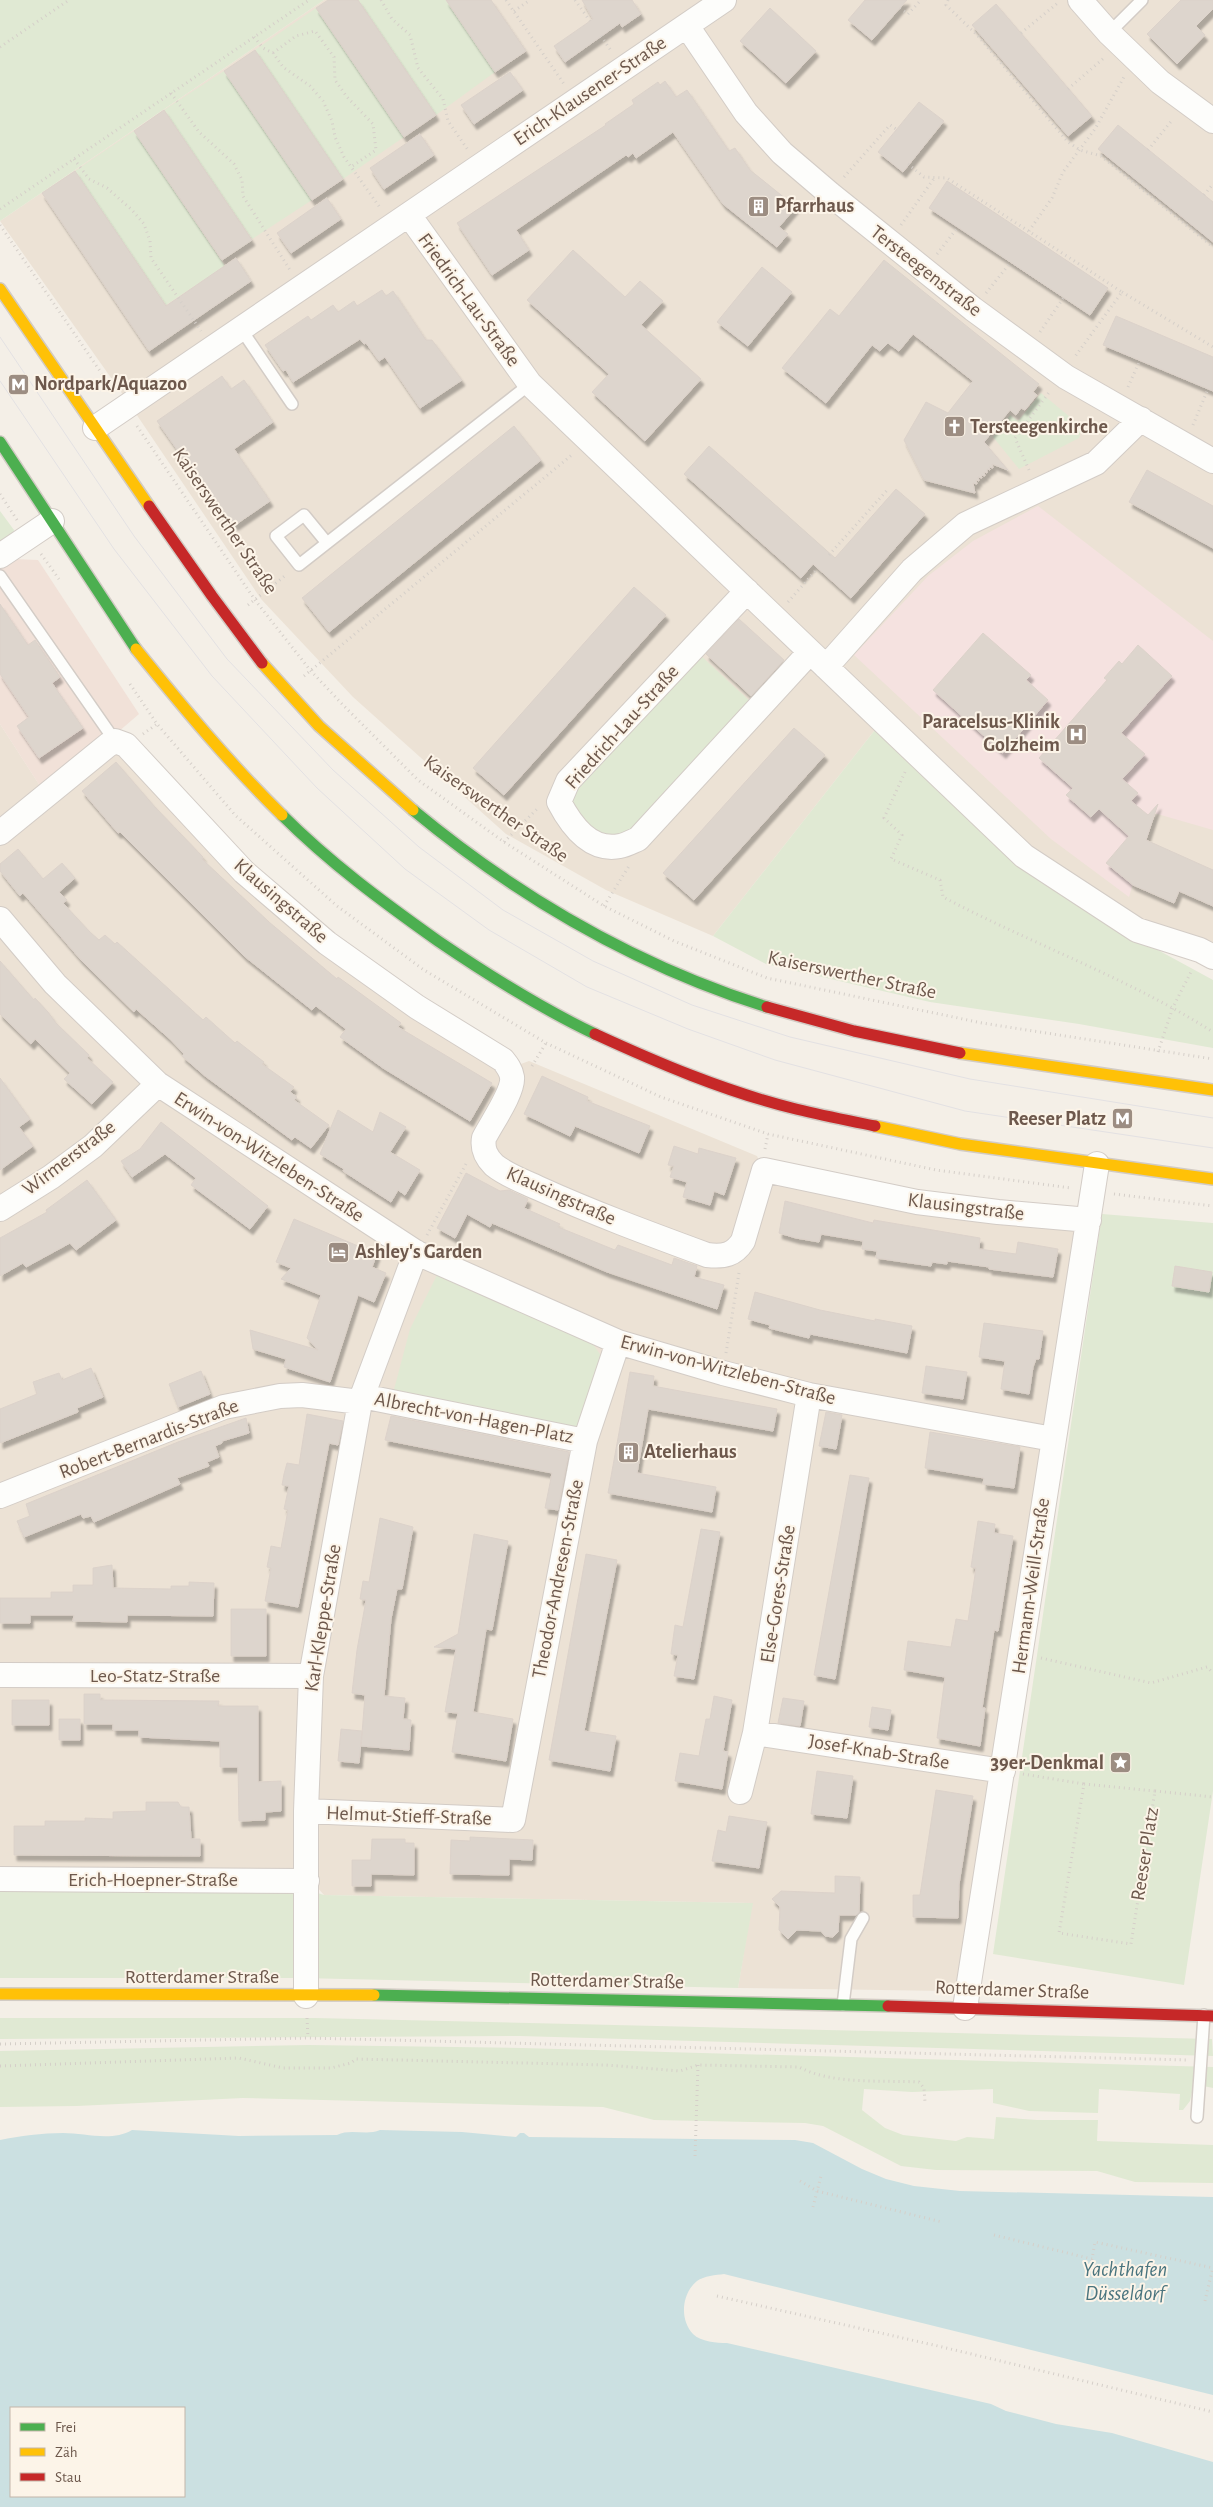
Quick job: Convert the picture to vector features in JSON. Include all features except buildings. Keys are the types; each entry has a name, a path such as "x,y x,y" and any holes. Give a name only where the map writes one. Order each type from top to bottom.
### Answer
{"street":[{"name":"Erich-Klausener-Straße","path":"95,428 576,101 692,14 724,0"},
{"path":"1080,0 1160,82 1212,119"},
{"name":"Tersteegenstraße","path":"692,14 746,113 782,153 973,309 1062,374 1213,461"},
{"name":"Friedrich-Lau-Straße","path":"401,220 530,384 1024,856 1137,930 1200,950 1213,957"},
{"path":"0,289 228,622 287,692 330,736 396,797 468,853 530,896 598,936 682,976 755,1003 878,1037 982,1057 1213,1090"},
{"path":"620,846 638,839 818,659 912,570 966,524 1096,462 1141,419"},
{"path":"0,442 135,648 180,705 252,786 310,843 372,895 469,962 557,1016 643,1056 735,1091 792,1108 960,1144 1213,1179"},
{"path":"0,556 52,521"},
{"name":"Friedrich-Lau-Straße","path":"620,846 597,845 570,824 559,802 568,781 747,591"},
{"path":"0,833 115,741"},
{"name":"Klausingstraße","path":"115,741 133,750 175,799 244,872 327,943 417,1006 503,1060 510,1068 511,1087 484,1138 487,1158 502,1171 607,1218 708,1255 731,1254 743,1240 764,1170 917,1202 998,1212 1089,1220"},
{"name":"Erwin-von-Witzleben-Straße","path":"0,919 55,984 158,1084 416,1252 618,1342 723,1373 809,1396 1053,1439"},
{"name":"Wirmerstraße","path":"0,1209 51,1177 93,1146 158,1084"},
{"name":"Hermann-Weill-Straße","path":"965,2008 1097,1164"},
{"name":"Karl-Kleppe-Straße","path":"306,1996 306,1811 311,1676 361,1399 416,1252"},
{"name":"Theodor-Andresen-Straße","path":"512,1820 585,1441 618,1342"},
{"name":"Robert-Bernardis-Straße","path":"0,1496 224,1407 280,1396 302,1395 361,1399"},
{"name":"Else-Gores-Straße","path":"740,1792 756,1733 809,1396"},
{"name":"Albrecht-von-Hagen-Platz","path":"361,1399 585,1441"},
{"name":"Leo-Statz-Straße","path":"0,1675 311,1676"},
{"name":"Josef-Knab-Straße","path":"756,1733 1003,1771"},
{"name":"Helmut-Stieff-Straße","path":"306,1811 512,1820"},
{"name":"Erich-Hoepner-Straße","path":"0,1879 307,1881"},
{"name":"Rotterdamer Straße","path":"0,1994 405,1995 1210,2012"}],"lane":[{"path":"1122,44 1142,0"},
{"path":"241,329 292,404"},
{"name":"Friedrich-Lau-Straße","path":"299,565 530,384"},
{"path":"299,565 276,536 304,515 327,543"},
{"path":"0,576 115,741"},
{"path":"844,2005 851,1939 863,1918"},
{"path":"1197,2117 1200,2061 1210,2012"}],"path":[{"path":"0,47 69,0"},
{"path":"0,209 309,0"},
{"path":"380,0 392,19 410,35 418,68 443,99 448,121 480,167"},
{"path":"506,0 576,101"},
{"path":"514,11 530,0"},
{"path":"575,0 590,21"},
{"path":"900,8 908,14 921,0"},
{"path":"948,0 946,5 951,11 978,36 1068,142 1080,150 1101,156 1213,247"},
{"path":"1021,33 1061,0"},
{"path":"273,53 296,36 315,31 334,57 335,80 347,97 374,124 376,150 351,167"},
{"path":"254,37 263,48 273,53 282,67 310,86 323,101 332,121 335,137 351,167 401,220"},
{"path":"1029,231 1052,198 1063,172 1095,129 1122,44"},
{"path":"1068,89 1122,44"},
{"path":"171,93 199,132 234,164 242,180 243,196 301,288"},
{"path":"1148,150 1188,102"},
{"path":"830,194 890,125 896,130"},
{"path":"74,159 89,179 107,188 132,210 144,224 150,240 150,258 213,348"},
{"path":"908,164 924,177 947,178 1122,292 1213,347"},
{"path":"887,240 936,177"},
{"path":"1204,195 1213,184"},
{"name":"Kaiserswerther Straße","path":"0,225 255,600 310,670 418,780 504,842 604,906 674,941 767,978 982,1023 1158,1052 1213,1059"},
{"path":"924,270 958,226"},
{"path":"973,309 1011,262"},
{"path":"1038,490 1015,438 1122,292"},
{"path":"1028,349 1064,297"},
{"path":"1119,407 1140,360"},
{"path":"1185,444 1208,389"},
{"path":"287,692 310,670 589,441"},
{"path":"829,555 889,488"},
{"path":"0,494 29,536"},
{"path":"228,622 299,565"},
{"path":"774,618 818,568"},
{"path":"919,755 908,764 884,818 902,835 891,859 940,880 943,897 990,922 1173,1007 1213,1032"},
{"path":"504,842 543,803 559,802"},
{"path":"604,906 630,864 620,846"},
{"path":"1158,1052 1173,1007 1190,974"},
{"path":"416,1252 468,1160 485,1152"},
{"path":"1093,1191 1213,1206"},
{"path":"723,1373 739,1270 731,1254"},
{"path":"1040,1658 1151,1683 1207,1668 1213,1673"},
{"path":"1003,1771 1084,1784"},
{"name":"Reeser Platz","path":"1084,1784 1154,1791 1131,1944 1059,1933 1084,1784"},
{"path":"1154,1791 1213,1797"},
{"path":"0,2044 308,2038 1200,2061"},
{"path":"0,2066 238,2058 283,2068 331,2068 351,2063 356,2059 606,2065 680,2070 698,2065 799,2067 811,2074 831,2078 919,2082 924,2088 925,2102"},
{"path":"696,2156 698,2065"},
{"path":"813,2207 821,2176"},
{"path":"800,2182 817,2191 942,2222"},
{"path":"994,2235 1092,2259 1095,2242 1213,2268 1206,2301"},
{"path":"717,2296 938,2346 1213,2412"}],"shaded area":[{"path":"324,0 1213,0 1213,945 1142,922 1027,849 878,726 713,936 606,890 506,834 353,697 261,599 126,399 0,221"},
{"name":"Paracelsus-Klinik Golzheim","path":"1038,506 1213,641 1213,830 1154,813 1129,897 1051,839 854,655 928,576 973,541"},
{"path":"13,559 38,560 139,714 48,792 42,789 0,724 0,567"},
{"path":"0,724 42,789 121,748 243,873 507,1069 529,1061 757,1156 764,1172 1082,1222 961,1980 949,1991 738,1988 752,1903 324,1895 309,1878 0,1879"}],"green space":[{"path":"0,0 324,0 0,221"},
{"path":"358,0 446,0 495,72 436,115"},
{"path":"316,8 404,137 343,179 255,50"},
{"path":"224,71 312,200 252,239 164,110"},
{"path":"134,131 225,266 166,305 75,171"},
{"path":"1041,393 1082,427 1079,438 1019,469 993,437 1010,415 1018,421"},
{"path":"0,511 14,530 12,541 0,549"},
{"path":"698,653 753,704 623,841 589,830 570,807 572,793"},
{"path":"878,726 1134,937 1213,980 1213,1048 1079,1024 930,1002 766,964 713,936"},
{"path":"1102,1214 1213,1223 1213,1791 1184,1985 993,1954"},
{"path":"437,1275 590,1340 602,1357 579,1434 392,1397 410,1329"},
{"path":"0,1885 292,1885 324,1895 753,1903 738,1988 301,1978 0,1978"},
{"path":"0,2018 315,2018 1212,2039 1213,2056 520,2036 0,2039"},
{"path":"309,2045 522,2048 1213,2067 1213,2088 1194,2084 1190,2101 1183,2110 1179,2110 1180,2094 1099,2089 1098,2113 1029,2111 993,2103 993,2089 912,2092 864,2089 862,2110 885,2128 903,2135 956,2141 967,2137 994,2139 996,2117 1037,2120 1098,2120 1097,2141 1213,2145 1213,2183 1135,2182 1097,2171 936,2170 901,2166 823,2126 805,2123 654,2120 603,2107 243,2098 77,2106 0,2107 0,2051"}],"water":[{"name":"Yachthafen Düsseldorf","path":"132,2130 239,2136 337,2135 348,2132 375,2132 380,2130 462,2132 516,2137 520,2133 524,2133 529,2137 795,2140 813,2143 862,2169 886,2179 914,2186 960,2191 1213,2197 1213,2395 724,2274 700,2279 692,2286 685,2299 684,2314 693,2334 705,2340 727,2343 991,2404 1006,2411 1056,2424 1112,2433 1213,2462 1213,2507 0,2507 0,2140 63,2133 116,2136"}],"tram line":[{"path":"0,337 134,536 227,659 333,770 419,847 503,910 593,961 692,1005 790,1037 970,1079 1213,1118"},
{"path":"0,381 114,549 212,676 317,788 405,869 489,930 587,987 688,1029 775,1060 965,1111 1213,1148"}],"traffic: fast":[{"path":"0,442 136,649"},
{"path":"413,810 494,872 581,926 626,950 672,971 767,1007"},
{"path":"282,815 300,833 357,881 438,941 515,990 595,1034"},
{"path":"374,1995 888,2006"}],"traffic: slow":[{"path":"0,289 149,506"},
{"path":"136,649 188,713 282,815"},
{"path":"262,663 319,726 413,810"},
{"path":"960,1053 1213,1090"},
{"path":"875,1126 960,1144 1213,1179"},
{"path":"0,1994 374,1995"}],"traffic: jam":[{"path":"149,506 262,663"},
{"path":"767,1007 854,1031 960,1053"},
{"path":"595,1034 667,1066 716,1085 802,1111 875,1126"},
{"path":"888,2006 1213,2016"}],"place":[{"name":"Pfarrhaus","path":"759,206"},
{"name":"Nordpark/Aquazoo","path":"18,384"},
{"name":"Tersteegenkirche","path":"954,427"},
{"name":"Paracelsus-Klinik Golzheim","path":"1076,734"},
{"name":"Reeser Platz","path":"1122,1119"},
{"name":"Ashley's Garden","path":"339,1252"},
{"name":"Atelierhaus","path":"628,1452"},
{"name":"39er-Denkmal","path":"1120,1763"}]}
